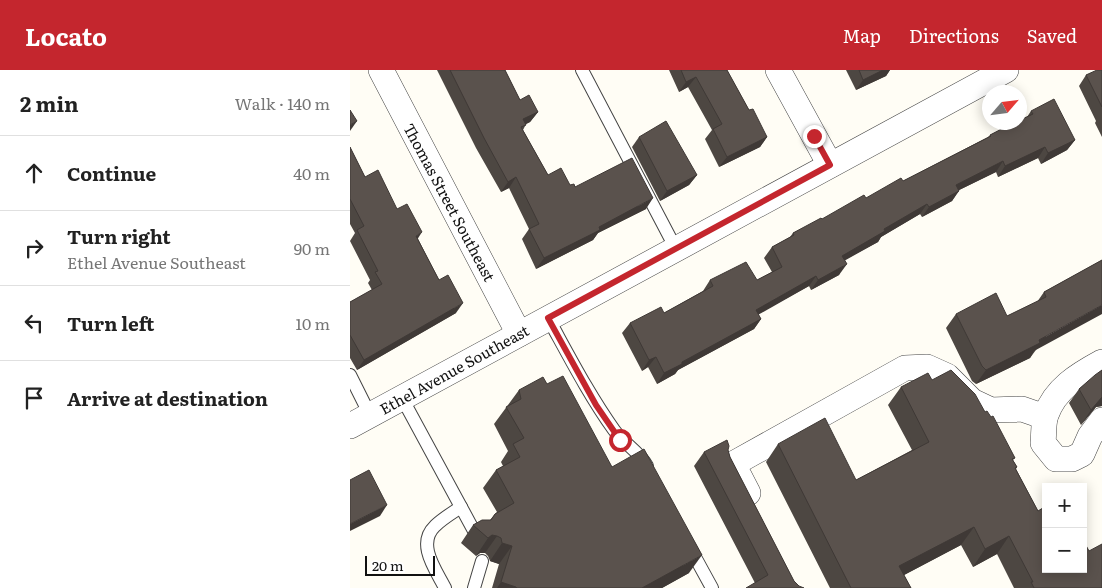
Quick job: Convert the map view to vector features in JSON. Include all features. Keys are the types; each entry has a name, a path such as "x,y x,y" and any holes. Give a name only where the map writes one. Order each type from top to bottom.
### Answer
{"street":[{"name":"Thomas Street Southeast","path":"381,70 519,334"},
{"path":"778,70 830,165"},
{"name":"Ethel Avenue Southeast","path":"360,420 830,165 996,72"},
{"path":"1102,362 1076,376 1056,395 1045,417 1043,443 1056,459 1072,459 1082,454 1090,436 1102,420"},
{"path":"760,517 733,464 904,368 927,367 947,376 972,402 991,410 1022,409 1045,417"}],"lane":[{"path":"582,70 676,248"},
{"path":"548,318 596,405 620,440 642,457 651,474"},
{"path":"350,374 360,420"},
{"path":"402,398 474,531"},
{"path":"445,588 429,557 426,546 428,536 433,527 461,507"},
{"path":"684,536 712,588"},
{"path":"474,588 482,561"}],"building":[{"path":"450,70 505,70 520,100 529,95 538,112 523,119 526,125 521,127 548,175 561,168 570,185 574,184 575,187 632,158 653,198 599,227 600,230 544,258 529,229 539,224 516,177 508,182"},
{"path":"681,70 727,70 749,110 753,109 767,137 727,157 713,129 722,124 696,77 686,82"},
{"path":"859,70 883,70 863,80"},
{"path":"1102,70 1102,107 1086,75"},
{"path":"1054,99 1075,140 1048,153 1045,147 1005,166 1003,161 956,185 959,191 929,207 927,204 884,229 885,231 842,256 847,264 818,280 816,276 756,310 761,319 682,362 682,364 664,373 656,357 649,360 630,323 661,307 664,313 713,286 710,280 746,262 757,280 782,267 772,247 794,235 793,233 864,195 866,198 901,178 903,181 1000,130 1027,130 1027,117 1033,114 1031,111"},
{"path":"350,110 357,121 350,125"},
{"path":"666,121 697,175 667,191 639,137"},
{"path":"350,147 365,177 378,170 397,209 407,204 422,232 416,236 439,280 448,275 463,303 364,360 350,335 350,302 382,284 375,272 378,271 357,230 364,226 350,199"},
{"path":"1102,260 1102,305 1039,340 1040,343 986,370 982,366 956,314 996,293 1007,316 1046,297 1044,292"},
{"path":"951,370 975,394 985,412 987,411 991,417 993,416 1015,458 1012,459 1017,467 1015,468 1038,511 1042,508 1042,573 1087,573 1087,547 1089,551 1102,544 1102,588 1034,588 1031,582 1033,582 1009,536 985,549 974,527 899,566 911,588 851,588 778,444 825,418 856,480 929,442 901,387 928,373 932,380"},
{"path":"1102,370 1102,397 1091,410 1079,389"},
{"path":"563,376 612,467 644,449 702,555 642,588 517,588 501,582 512,546 502,543 501,538 497,536 492,535 488,538 473,525 482,520 491,520 495,514 514,503 496,470 520,457 513,444 524,438 506,407 521,399 519,390 543,377 547,384"},
{"path":"727,440 730,457 794,581 804,588 746,588 768,575 704,452"},
{"path":"369,470 387,505 350,524 350,480"}],"route":[{"path":"620,440 596,405 548,318 830,165 814,136"}]}
